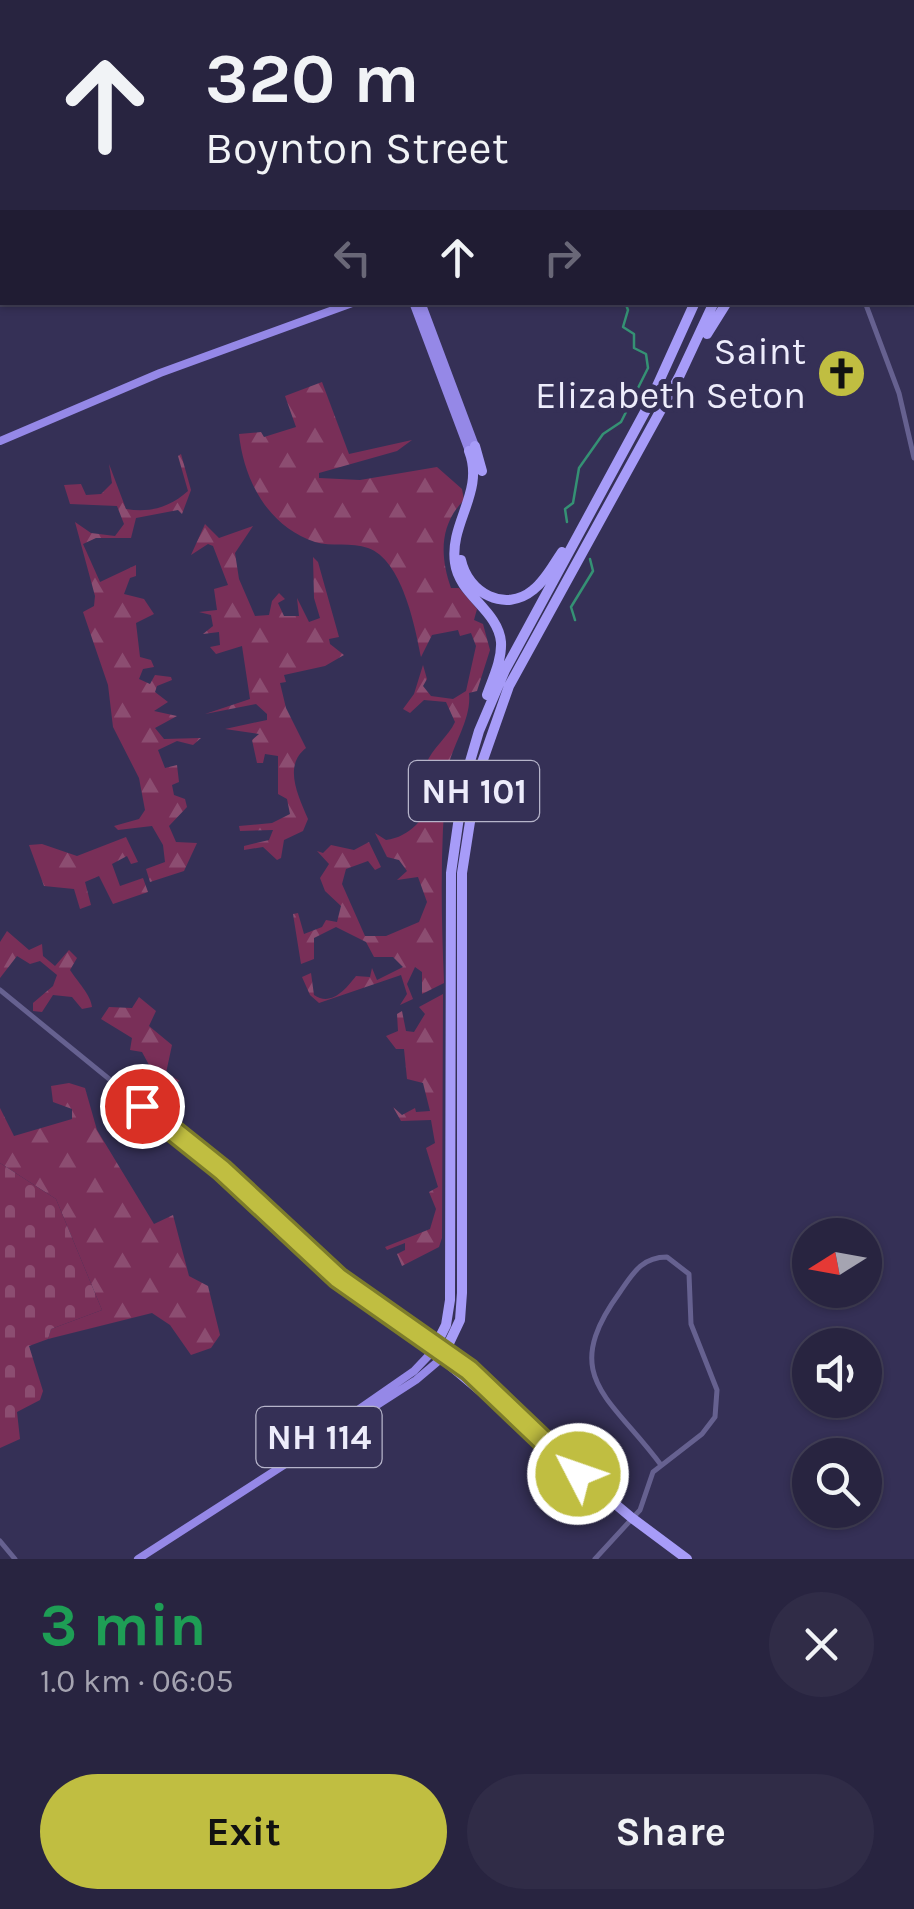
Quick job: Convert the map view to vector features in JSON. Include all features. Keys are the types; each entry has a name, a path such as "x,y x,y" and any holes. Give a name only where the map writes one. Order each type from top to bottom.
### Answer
{"highway":[{"name":"NH 101","path":"686,1559 619,1508 440,1351 450,1300 452,860 473,750 505,670 647,408 691,305"},
{"name":"NH 101","path":"494,1398 469,1370 455,1334 462,1294 462,873 477,777 516,674 679,377 713,305"},
{"path":"679,377 725,305"},
{"path":"472,448 482,482 461,553 466,575 480,592 508,600 529,593 588,515"},
{"path":"472,448 476,478 454,563 464,587 494,622 501,643 473,750"},
{"path":"455,1334 440,1351 469,1370"}],"main road":[{"path":"329,309 335,305"},
{"path":"0,442 120,388 344,305"},
{"path":"417,305 472,448"},
{"name":"NH 114","path":"138,1559 235,1496 440,1351"}],"street":[{"path":"867,305 899,391 914,458"},
{"path":"0,990 211,1162 338,1278 440,1351"},
{"path":"595,1559 644,1500 649,1478 714,1420 718,1403 691,1324 689,1274 667,1257 650,1259 636,1269 597,1326 590,1350 599,1386 661,1464"},
{"path":"619,1508 644,1500"},
{"path":"0,1541 16,1559"}],"green space":[{"path":"322,382 349,454 412,440 397,451 319,473 319,478 360,480 437,467 462,489 464,500 446,531 445,565 451,588 459,588 477,609 474,620 483,624 490,650 477,691 469,693 467,714 447,774 442,877 444,983 422,994 422,972 415,967 407,984 413,999 400,1005 407,994 401,975 319,1003 310,995 302,977 311,973 314,995 326,999 343,991 356,976 370,977 372,968 377,980 403,967 393,957 374,957 366,942 336,927 314,938 314,959 301,964 293,914 298,913 304,934 322,927 326,920 337,922 341,906 325,891 320,878 329,864 317,851 323,853 331,845 354,850 369,842 381,867 375,870 368,861 346,869 342,884 365,936 386,936 419,922 427,902 418,877 397,880 407,871 399,860 387,857 375,833 386,840 403,835 435,799 424,775 426,765 455,722 446,702 424,700 410,713 403,709 414,694 423,665 427,679 423,686 431,696 453,699 466,691 476,646 471,633 460,636 458,630 432,635 421,657 405,595 380,555 362,546 315,542 298,535 261,500 246,468 239,434 261,432 264,437 296,427 285,396"},
{"path":"181,454 191,490 182,514 178,510 136,518 131,538 96,538 83,544 100,582 136,565 136,576 130,578 124,594 144,599 154,614 136,623 140,657 151,660 154,667 143,669 139,679 150,684 155,675 171,677 172,680 157,686 155,692 168,702 154,711 177,716 155,728 164,739 201,738 193,745 177,741 158,750 165,768 177,765 179,782 172,785 174,795 185,799 187,807 169,826 176,842 197,843 184,871 150,882 146,869 165,862 163,845 152,826 118,830 114,826 139,819 145,810 139,778 113,727 108,685 83,612 94,606 95,596 75,522 91,533 115,536 124,524 117,506 70,504 64,485 81,484 86,495 101,494 112,483 109,464 126,509 160,508 188,491 178,456"},
{"path":"205,524 219,538 253,526 235,553 239,579 255,616 269,615 272,601 279,593 285,599 278,603 284,616 299,616 297,598 309,622 320,618 314,598 313,557 318,562 339,637 329,639 330,644 344,655 325,666 284,675 286,682 280,683 286,708 306,748 295,763 294,772 308,819 303,831 284,840 281,858 277,860 263,847 244,850 244,846 269,840 273,830 240,831 239,826 272,823 290,814 287,799 278,794 278,756 265,754 263,763 257,763 252,740 259,734 225,729 267,720 267,714 256,704 205,714 250,699 242,646 216,654 210,647 220,645 219,632 203,634 213,626 211,615 199,612 217,610 214,589 228,585 213,546 208,544 191,555"},
{"path":"126,837 138,862 131,864 127,856 112,864 120,886 143,878 148,892 113,904 99,876 85,882 91,905 80,909 74,889 44,886 29,845 42,844 77,856"},
{"path":"7,931 29,950 42,944 43,956 55,966 69,950 77,958 70,970 92,1007 82,1009 72,997 53,995 42,1012 33,1011 33,1003 53,986 57,975 40,961 30,964 17,956 0,978 0,942"},
{"path":"443,994 442,1238 439,1247 402,1266 397,1254 405,1250 405,1243 387,1250 385,1247 430,1229 436,1209 429,1192 438,1187 426,1148 435,1143 431,1120 401,1121 393,1107 402,1115 415,1108 416,1112 430,1111 423,1083 407,1079 404,1049 396,1049 386,1036 398,1031 397,1014 402,1011 406,1031 414,1032 425,1014 419,1007"},
{"path":"139,997 156,1011 149,1026 172,1045 166,1073 180,1081 161,1087 142,1052 130,1050 132,1038 101,1019 109,1007 132,1008"},
{"path":"69,1083 85,1088 97,1130 154,1224 173,1215 189,1276 208,1286 220,1335 211,1348 191,1355 170,1325 152,1313 48,1339 51,1329 102,1310 56,1199 0,1163 0,1108 14,1136 72,1119 72,1109 53,1102 51,1086"},
{"path":"0,1163 56,1199 102,1310 51,1329 48,1339 29,1346 43,1391 40,1400 17,1412 20,1439 0,1448"}],"waterway":[{"path":"484,0 493,0"},
{"path":"567,522 565,509 573,503 579,468 603,434 621,422 648,368 646,354 634,348 634,334 623,327 626,305"},
{"path":"575,620 571,607 593,571 590,559"}],"place":[{"name":"Saint Elizabeth Seton","path":"841,373"}],"route":[{"path":"142,1106 222,1170 338,1278 438,1344 469,1370 494,1398 578,1474"}]}
